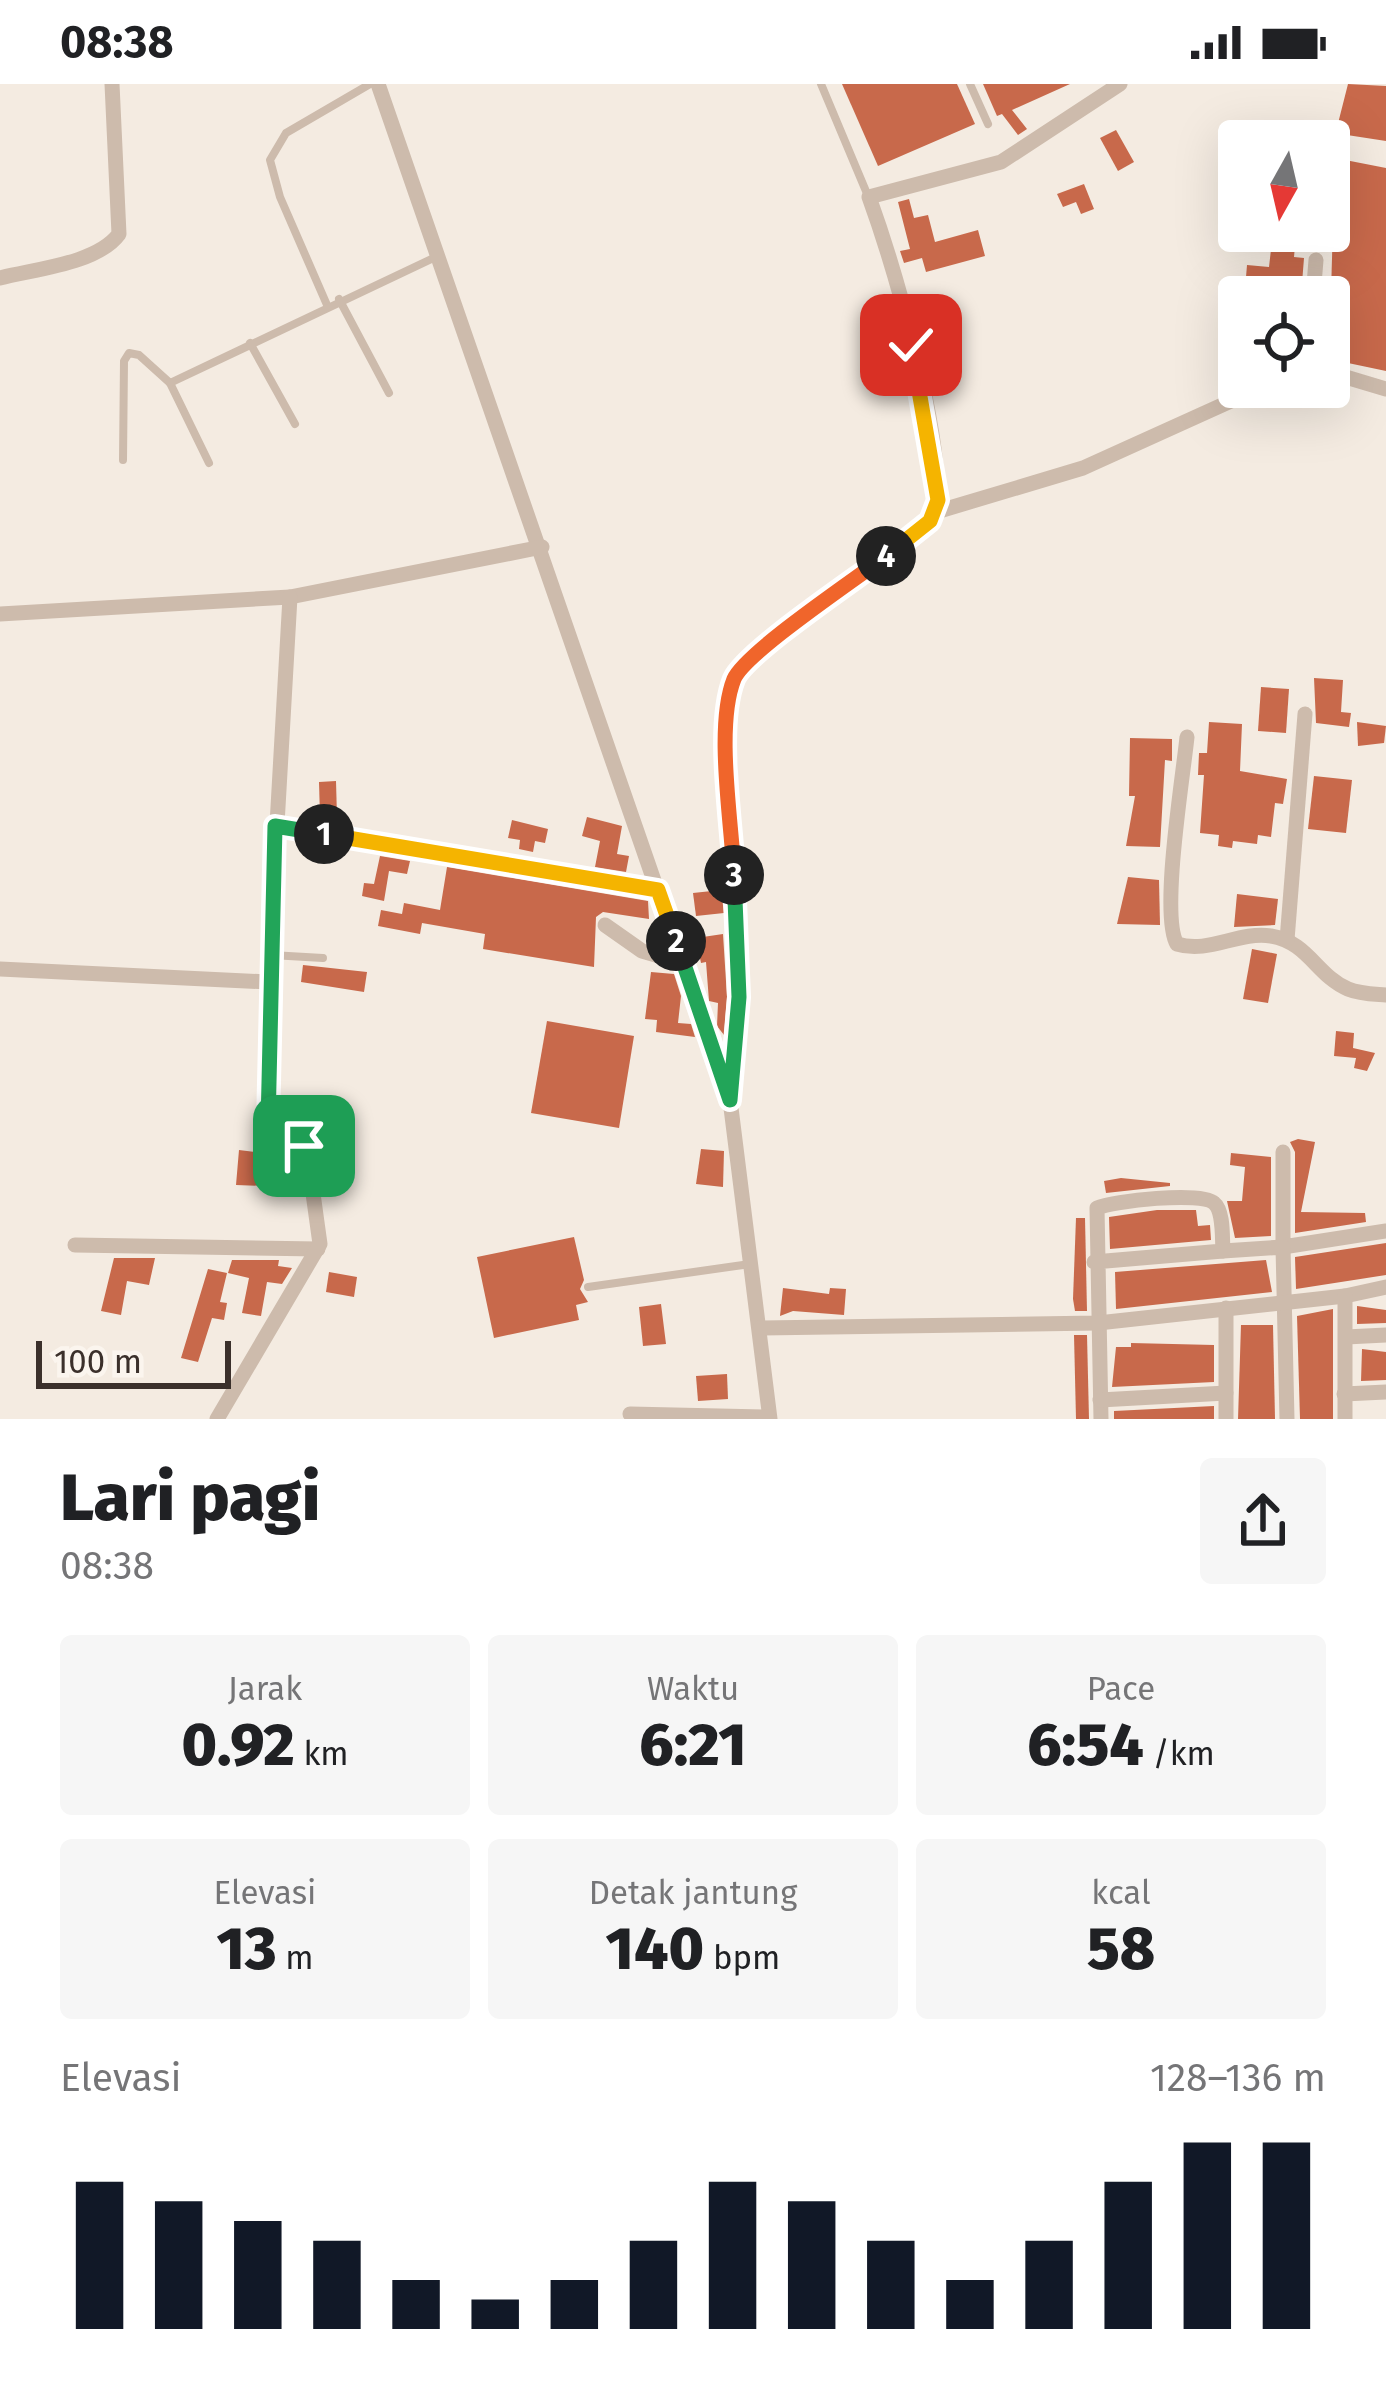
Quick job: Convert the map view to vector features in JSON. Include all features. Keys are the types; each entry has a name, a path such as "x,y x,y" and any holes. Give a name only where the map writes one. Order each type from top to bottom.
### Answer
{"street":[{"path":"0,278 78,258 111,244 119,234 112,84"},
{"path":"374,84 440,255 730,1100 769,1418 630,1414"},
{"path":"936,512 937,478 911,345 889,252 869,197 1001,162 1120,84"},
{"path":"1315,276 1316,260"},
{"path":"1350,378 1386,388"},
{"path":"730,1100 739,997 728,721 735,679 756,655 914,535 936,512 1083,468 1218,407"},
{"path":"0,614 290,597 542,547"},
{"path":"217,1419 318,1249 320,1226 307,1150 268,1127 269,955 290,597"},
{"path":"1287,940 1305,714"},
{"path":"1187,736 1171,899 1174,940 1199,948 1242,936 1287,940 1311,953 1342,986 1386,995"},
{"path":"275,826 658,890"},
{"path":"605,925 642,951 683,963"},
{"path":"0,969 268,982"},
{"path":"1283,1152 1287,1419"},
{"path":"1101,1419 1095,1214 1105,1204 1211,1200 1218,1208 1223,1251"},
{"path":"1094,1262 1386,1232"},
{"path":"75,1245 318,1249"},
{"path":"760,1328 1098,1324 1345,1297 1386,1287"},
{"path":"1345,1297 1345,1419"},
{"path":"1226,1308 1226,1419"},
{"path":"1346,1336 1386,1335"},
{"path":"1344,1394 1386,1392"},
{"path":"1100,1400 1226,1393"}],"lane":[{"path":"327,304 280,197 270,160 286,134 374,84"},
{"path":"821,84 869,197"},
{"path":"970,84 988,124"},
{"path":"170,383 327,304 440,255"},
{"path":"339,299 389,393"},
{"path":"250,343 295,424"},
{"path":"123,460 126,355 136,353 170,383 209,463"},
{"path":"269,955 323,958"},
{"path":"588,1287 752,1264"}],"building":[{"path":"842,84 957,84 975,124 878,166"},
{"path":"983,84 1070,84 1012,110 1027,129 1018,135 1002,114 997,116"},
{"path":"1348,84 1386,86 1386,141 1350,135 1350,120 1339,120"},
{"path":"1116,130 1134,162 1118,171 1100,138"},
{"path":"1350,161 1386,168 1386,371 1350,363 1350,276 1331,276 1332,252 1350,252"},
{"path":"1084,184 1094,209 1081,214 1076,202 1063,207 1057,194"},
{"path":"909,199 914,218 928,215 935,242 978,230 985,256 926,272 922,258 904,263 900,251 910,249 898,202"},
{"path":"1271,252 1294,252 1294,257 1304,258 1303,276 1246,276 1247,265 1269,267"},
{"path":"1314,678 1343,680 1341,712 1351,713 1349,727 1316,723"},
{"path":"1261,687 1289,689 1286,733 1258,731"},
{"path":"1209,722 1242,724 1240,771 1287,779 1283,804 1275,803 1271,837 1258,835 1257,844 1233,841 1232,848 1218,846 1219,835 1200,833 1204,775 1198,775 1199,753 1207,753"},
{"path":"1357,722 1386,726 1384,743 1358,746"},
{"path":"1130,738 1172,739 1172,761 1165,760 1160,847 1126,846 1135,796 1129,796"},
{"path":"1314,776 1352,780 1346,833 1308,829"},
{"path":"336,781 337,817 320,817 319,782"},
{"path":"587,817 622,826 617,854 629,856 626,872 595,867 600,841 582,836"},
{"path":"512,820 548,829 545,843 535,841 533,852 519,849 520,840 508,838"},
{"path":"380,856 410,861 407,874 389,871 384,901 362,896 364,883 374,884"},
{"path":"447,867 648,901 649,919 603,912 596,917 594,967 483,949 485,934 422,923 420,934 378,926 381,910 402,914 404,903 440,910"},
{"path":"1128,877 1159,880 1160,925 1117,924"},
{"path":"721,890 724,913 696,916 693,893"},
{"path":"1237,894 1278,899 1275,925 1234,927"},
{"path":"723,934 724,1035 717,1026 718,1003 709,1001 706,962 701,963 696,938"},
{"path":"1252,949 1277,954 1268,1003 1243,999"},
{"path":"303,965 367,972 364,992 301,982"},
{"path":"651,972 674,974 681,996 678,1023 691,1024 695,1037 656,1032 657,1020 645,1019"},
{"path":"547,1021 634,1036 619,1128 531,1113"},
{"path":"1336,1031 1354,1033 1353,1048 1375,1053 1367,1071 1354,1068 1356,1058 1334,1056"},
{"path":"1290,1142 1315,1142 1301,1212 1365,1213 1366,1222 1295,1233 1295,1152"},
{"path":"701,1149 724,1151 723,1187 696,1184"},
{"path":"239,1150 255,1152 253,1171 275,1173 277,1159 296,1161 298,1187 236,1185"},
{"path":"1231,1153 1271,1157 1271,1236 1235,1238 1227,1201 1242,1201 1245,1167 1230,1165"},
{"path":"1121,1178 1170,1186 1106,1193 1104,1181"},
{"path":"1196,1210 1198,1226 1210,1225 1211,1240 1110,1249 1109,1217"},
{"path":"1076,1218 1085,1218 1087,1311 1075,1311 1073,1299"},
{"path":"574,1237 584,1280 580,1289 588,1302 576,1305 579,1320 494,1338 477,1257"},
{"path":"1386,1243 1386,1275 1296,1289 1295,1257"},
{"path":"114,1258 155,1258 149,1285 127,1281 121,1315 101,1311"},
{"path":"232,1260 279,1260 278,1266 292,1268 282,1284 267,1282 261,1316 242,1313 249,1278 228,1273"},
{"path":"1266,1260 1272,1292 1116,1309 1115,1272"},
{"path":"208,1269 227,1273 220,1302 227,1303 224,1320 212,1318 198,1362 181,1358"},
{"path":"329,1272 357,1277 354,1297 326,1292"},
{"path":"783,1288 829,1294 830,1288 846,1289 844,1315 793,1311 780,1316"},
{"path":"661,1304 666,1344 643,1346 639,1307"},
{"path":"1357,1306 1386,1310 1386,1323 1357,1324"},
{"path":"1333,1309 1333,1419 1300,1419 1297,1316"},
{"path":"1241,1325 1273,1325 1275,1419 1238,1419"},
{"path":"1074,1335 1087,1335 1089,1419 1076,1419"},
{"path":"1131,1343 1214,1345 1214,1382 1112,1387 1116,1347 1131,1347"},
{"path":"1362,1349 1386,1352 1386,1380 1361,1381"},
{"path":"727,1374 728,1399 698,1401 696,1376"},
{"path":"1214,1406 1214,1419 1114,1419 1114,1411"}],"route":[{"path":"304,1146 272,1132 268,1125 275,826 658,890 730,1100 739,997 728,721 731,691 741,668 914,535 936,512 937,478 911,345"}]}
